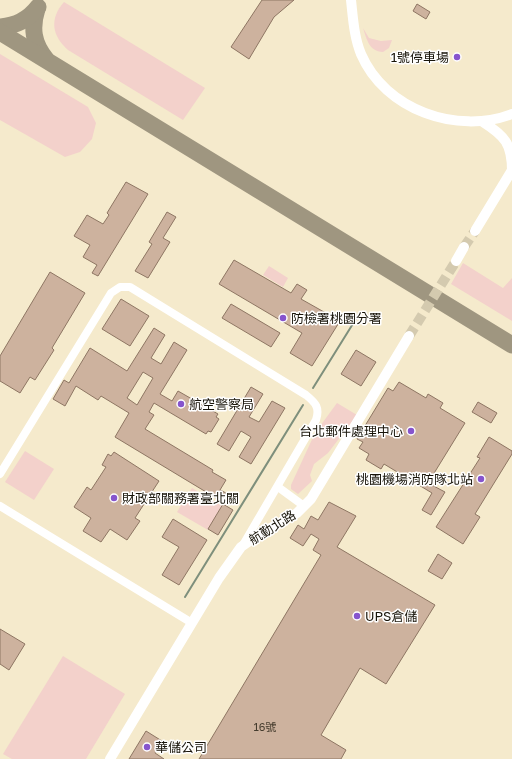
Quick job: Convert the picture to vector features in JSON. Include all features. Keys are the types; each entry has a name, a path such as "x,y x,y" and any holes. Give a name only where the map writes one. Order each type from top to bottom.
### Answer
{"street":[{"path":"350,0 356,40 369,69 387,89 421,112 438,118 465,122 484,122 512,114"},
{"path":"474,231 512,170 511,153 507,141 501,133 484,122"},
{"path":"456,261 464,247"},
{"path":"0,474 111,293 120,287 130,288 306,395 316,403 318,412 316,420 241,547"},
{"name":"航勤北路","path":"110,759 219,578 241,547 297,512 311,499 409,336"},
{"path":"278,486 304,506"},
{"path":"0,506 192,623"}],"shaded area":[{"path":"64,2 205,88 183,120 68,50 59,39 54,27 56,15"},
{"path":"363,28 369,38 381,41 392,40 389,48 383,52 375,50 369,44"},
{"path":"0,54 88,107 96,123 92,139 80,152 65,157 0,120"},
{"path":"463,263 503,288 512,278 512,321 451,284"},
{"path":"269,266 288,278 283,287 263,275"},
{"path":"337,403 357,415 328,453 314,464 310,475 312,481 298,494 291,489 291,485 315,433"},
{"path":"25,451 54,469 34,500 5,482"},
{"path":"192,488 222,506 208,530 177,512"},
{"path":"63,656 125,694 86,759 12,759 3,754"}],"building":[{"path":"262,0 294,0 274,17 249,59 231,47"},
{"path":"417,4 430,12 426,19 413,11"},
{"path":"126,182 148,194 98,276 92,273 97,265 83,257 90,245 74,236 87,215 103,224 109,215 107,213"},
{"path":"167,212 176,217 163,238 170,242 148,278 135,271 152,244 149,242"},
{"path":"234,260 291,293 297,284 307,290 301,299 340,321 312,366 290,353 302,333 219,284"},
{"path":"50,272 85,293 52,348 54,350 35,380 30,377 20,393 0,381 0,356"},
{"path":"121,299 149,316 130,346 102,329"},
{"path":"231,304 280,333 271,347 222,318"},
{"path":"154,328 165,335 151,358 161,364 174,342 187,350 160,394 172,401 178,391 218,414 216,417 219,419 211,432 208,431 206,434 154,403 149,412 154,415 145,429 213,470 212,472 226,480 220,490 226,493 221,501 115,437 129,413 101,396 98,400 76,386 65,406 53,399 64,380 69,383 90,348 127,371","holes":["143,372 153,378 137,405 127,398"]},
{"path":"356,350 376,362 361,386 341,374"},
{"name":"台北郵件處理中心","path":"399,382 426,398 428,394 443,403 440,408 465,423 428,483 445,492 431,515 422,510 432,493 384,464 381,469 366,460 369,454 359,448 363,442 357,439 388,388 393,391"},
{"path":"251,387 263,394 249,417 259,422 272,401 285,408 251,464 239,457 251,437 241,431 229,451 217,444"},
{"path":"478,402 497,413 491,423 472,412"},
{"name":"桃園機場消防隊北站","path":"489,437 512,451 512,454 475,514 480,517 463,544 436,527 480,458 477,457"},
{"name":"財政部關務署臺北關","path":"114,452 159,481 135,518 140,521 127,540 110,529 101,542 83,531 91,518 74,507 87,487 91,490 106,467 102,465 108,454 111,456"},
{"path":"329,502 356,516 337,547 435,605 386,684 360,668 321,735 346,750 341,759 199,759 321,555 313,550 319,539 311,534 303,546 290,538 298,525 304,529 311,516 318,520"},
{"path":"223,504 233,510 218,535 208,529"},
{"path":"173,519 207,540 179,585 162,575 179,547 162,537"},
{"path":"438,554 452,563 442,579 428,571"},
{"path":"0,629 25,644 9,670 0,664"},
{"name":"華儲公司","path":"146,731 162,741 155,753 164,759 129,759"}],"waterway":[{"path":"313,388 359,314"},
{"path":"185,597 303,405"}],"taxiway":[{"path":"0,27 21,22 38,7"},
{"path":"37,9 34,23 34,35 38,47 46,59"},
{"path":"0,32 512,345"}],"tunnel":[{"path":"464,247 475,231"},
{"path":"409,336 456,261"}],"place":[{"name":"1號停車場","path":"457,57"},
{"name":"防檢署桃園分署","path":"283,318"},
{"name":"航空警察局","path":"181,404"},
{"name":"台北郵件處理中心","path":"411,431"},
{"name":"桃園機場消防隊北站","path":"481,479"},
{"name":"財政部關務署臺北關","path":"114,498"},
{"name":"UPS倉儲","path":"357,616"},
{"name":"華儲公司","path":"147,747"}]}
